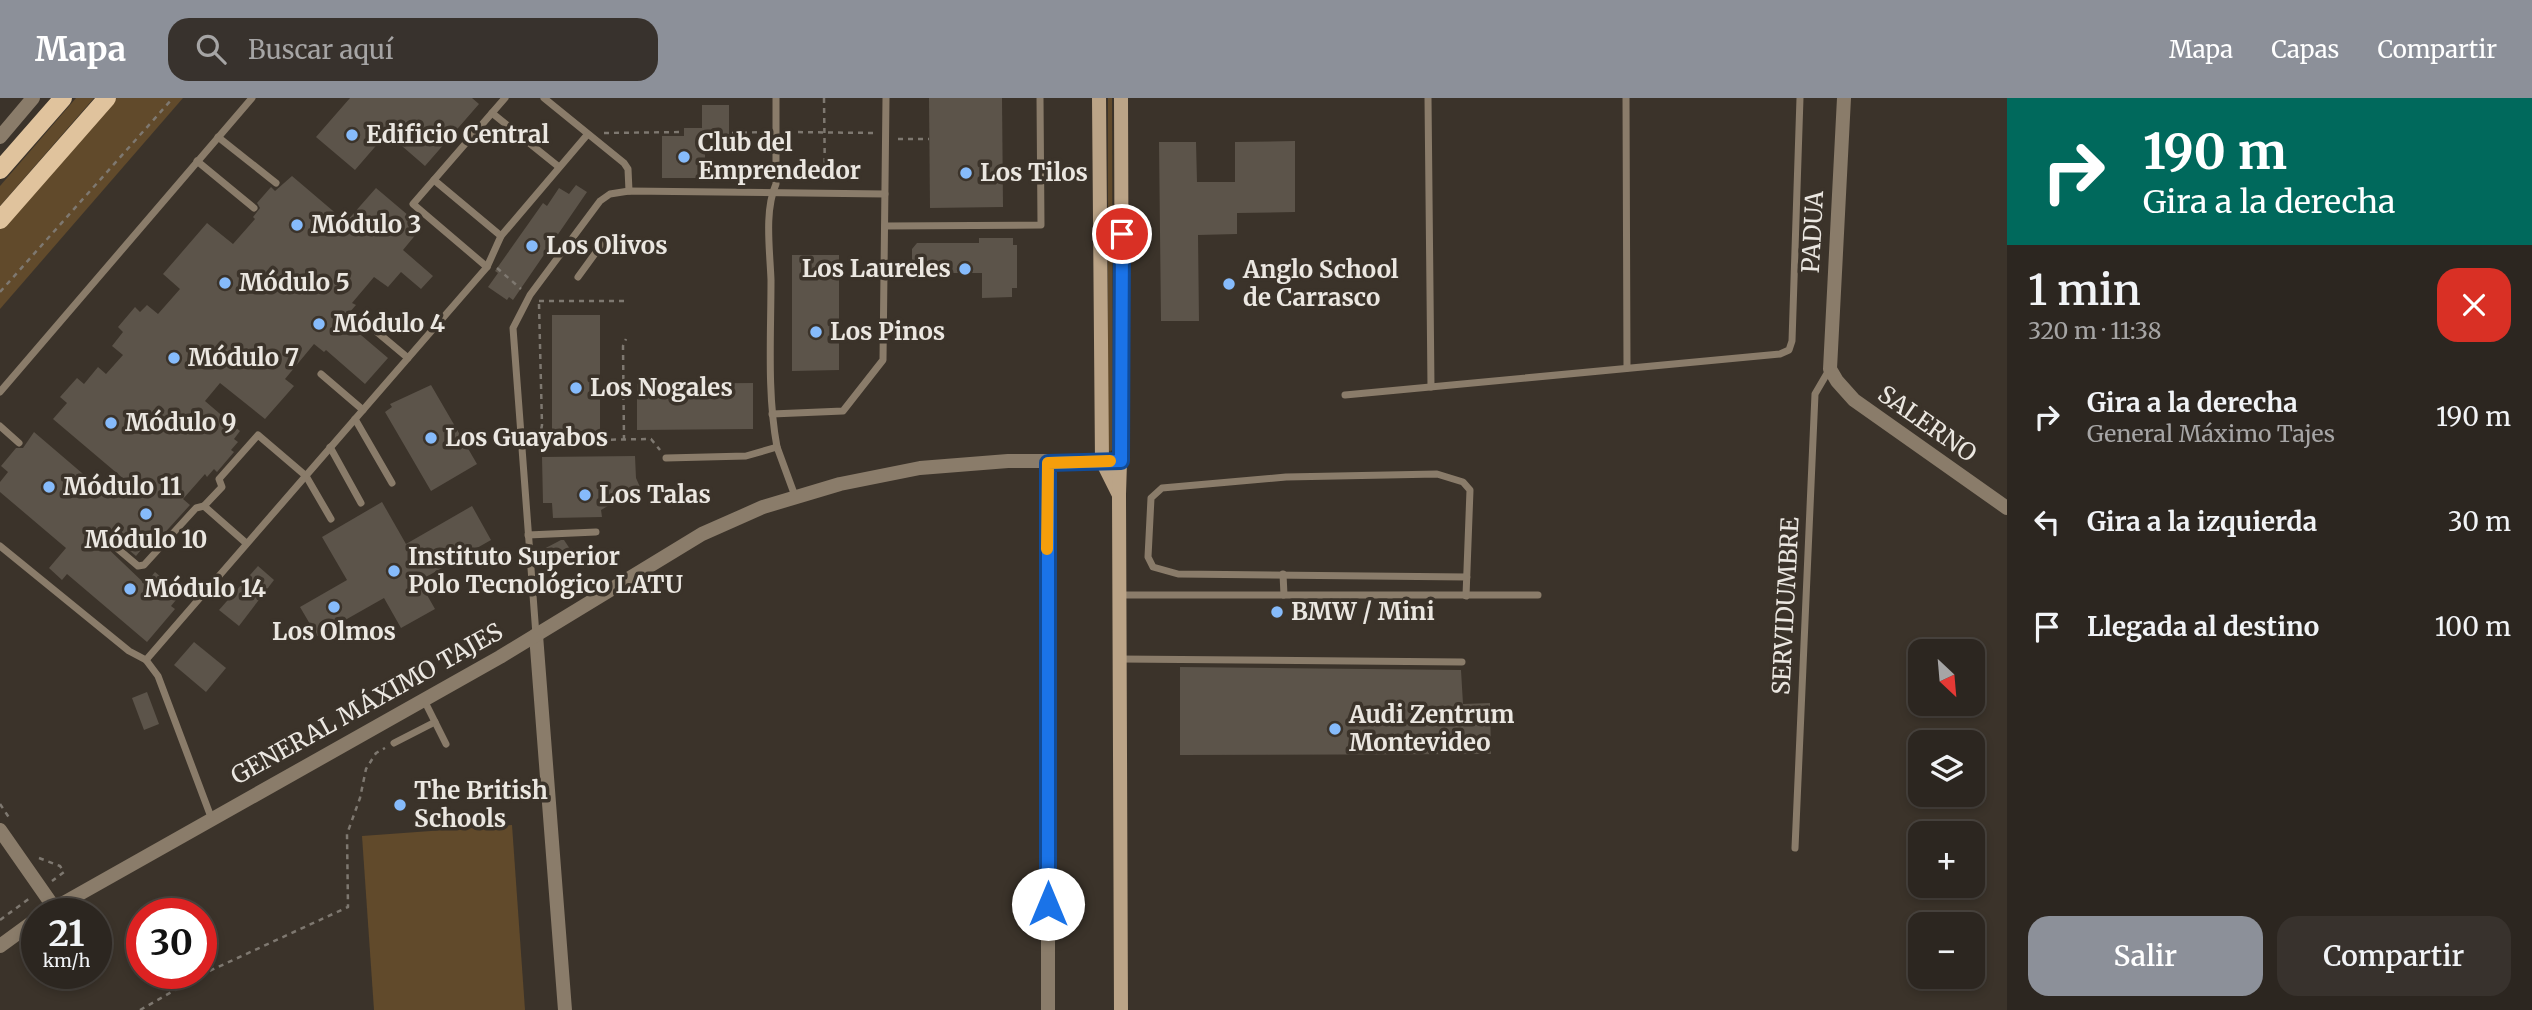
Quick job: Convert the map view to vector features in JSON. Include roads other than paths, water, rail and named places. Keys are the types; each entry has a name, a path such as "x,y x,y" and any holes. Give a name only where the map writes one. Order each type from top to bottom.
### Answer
{"main road":[{"path":"0,170 63,98"},
{"path":"0,220 107,98"}],"street":[{"path":"0,137 33,98"},
{"path":"1099,98 1102,461 1119,494"},
{"path":"1121,98 1121,1010"},
{"name":"PADUA","path":"1830,369 1844,98"},
{"name":"SALERNO","path":"1830,369 1836,382 1854,401 2007,508"},
{"name":"GENERAL MÁXIMO TAJES","path":"69,898 536,635 702,534 763,507 795,496 920,468 1008,461 1121,461"},
{"path":"1048,463 1048,1010"},
{"path":"536,635 565,1010"},
{"path":"0,830 41,898"},
{"path":"0,946 21,931"}],"lane":[{"path":"0,392 252,98"},
{"path":"489,264 413,205 505,98"},
{"path":"544,98 624,163 628,169 629,191"},
{"path":"776,98 776,184 772,193 772,414 777,447 795,496"},
{"path":"772,414 843,411 883,360 886,98"},
{"path":"885,226 1041,225 1040,98"},
{"path":"1428,98 1431,387"},
{"path":"1626,98 1627,368"},
{"path":"1345,395 1780,354 1789,350 1792,341 1800,98"},
{"path":"492,113 559,166"},
{"path":"146,660 489,264 501,236 587,135"},
{"path":"218,137 276,183"},
{"path":"197,161 254,208"},
{"path":"434,180 501,236"},
{"path":"536,635 513,328 530,295 600,201 610,194 629,191 885,194"},
{"path":"578,277 602,243 607,240 626,241"},
{"path":"359,317 408,358"},
{"name":"SERVIDUMBRE","path":"1795,848 1815,394 1830,369"},
{"path":"321,374 363,410"},
{"path":"355,419 392,483"},
{"path":"0,426 19,443"},
{"path":"105,538 138,566 144,565 197,508 204,506 222,486 219,479 258,435 306,475 331,519"},
{"path":"330,447 361,503"},
{"path":"666,458 746,456 777,447"},
{"path":"1466,596 1467,577 1470,491 1463,482 1437,474 1286,477 1162,488 1151,498 1148,557 1153,567 1178,574 1467,577"},
{"path":"204,506 246,543"},
{"path":"528,535 596,532"},
{"path":"0,546 109,635 146,660 158,676 211,817"},
{"path":"1283,573 1284,595"},
{"path":"1120,594 1538,595"},
{"path":"1119,659 1462,662"},
{"path":"424,699 446,744"},
{"path":"394,743 435,722"}],"place":[{"name":"Edificio Central","path":"352,135"},
{"name":"Club del Emprendedor","path":"684,157"},
{"name":"Los Tilos","path":"966,173"},
{"name":"Módulo 3","path":"297,225"},
{"name":"Los Olivos","path":"532,246"},
{"name":"Los Laureles","path":"965,269"},
{"name":"Módulo 5","path":"225,283"},
{"name":"Anglo School de Carrasco","path":"1229,284"},
{"name":"Módulo 4","path":"319,324"},
{"name":"Los Pinos","path":"816,332"},
{"name":"Módulo 7","path":"174,358"},
{"name":"Los Nogales","path":"576,388"},
{"name":"Módulo 9","path":"111,423"},
{"name":"Los Guayabos","path":"431,438"},
{"name":"Módulo 11","path":"49,487"},
{"name":"Los Talas","path":"585,495"},
{"name":"Módulo 10","path":"146,514"},
{"name":"Instituto Superior Polo Tecnológico LATU","path":"394,571"},
{"name":"Módulo 14","path":"130,589"},
{"name":"Los Olmos","path":"334,607"},
{"name":"BMW / Mini","path":"1277,612"},
{"name":"Audi Zentrum Montevideo","path":"1335,729"},
{"name":"The British Schools","path":"400,805"}]}
